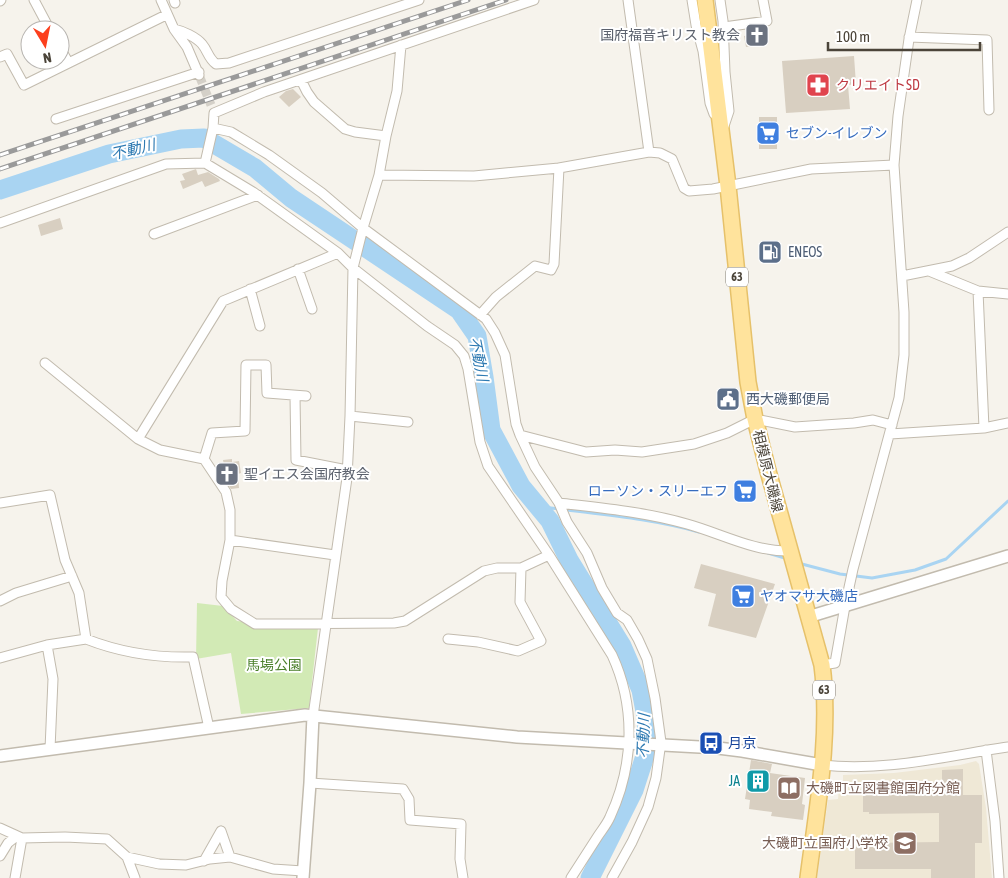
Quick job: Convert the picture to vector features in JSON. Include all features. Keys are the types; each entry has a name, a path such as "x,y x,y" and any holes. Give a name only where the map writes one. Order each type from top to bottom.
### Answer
{"main road":[{"name":"相模原大磯線","path":"705,0 728,186 744,346 755,419 795,572 822,665 824,683 822,765 808,878"}],"street":[{"path":"34,0 45,20"},
{"path":"56,119 199,73 187,47 166,14 161,0"},
{"path":"174,29 183,31 202,44 210,59 216,64 229,63 398,3 419,0"},
{"path":"205,163 213,128 212,109 239,102 534,0"},
{"path":"628,0 649,152"},
{"path":"692,0 703,51 710,103 722,135"},
{"path":"720,0 724,27 728,111 722,135"},
{"path":"724,27 767,22 763,0"},
{"path":"822,665 835,663 853,569 899,398 905,334 894,165 898,116 909,37 917,0"},
{"path":"70,61 166,14"},
{"path":"909,37 987,40 989,110"},
{"path":"0,828 20,837 107,839 127,856 159,864 186,865 230,858 273,870 303,874 314,716 347,470 353,268 379,175 397,91 401,45"},
{"path":"0,57 7,54 24,85 53,70"},
{"path":"301,80 314,102 345,129 386,136"},
{"path":"213,128 231,132 262,150 322,193 363,228 486,319 495,333 505,355 516,424 520,435 535,467 559,503 567,522 587,553 602,588 617,613 627,620 638,639 646,659 655,698 659,746 656,778 648,807 632,842 612,878"},
{"path":"379,175 474,176 559,168 649,152 667,155 672,158 684,188 688,191 712,190 811,169 894,165"},
{"path":"0,223 166,164 205,163 258,195 338,253 353,268 427,326 455,345 464,356 468,369 480,442 488,466 549,556 612,655 628,700 633,744 625,774 610,818 571,878"},
{"path":"480,315 496,297 535,266 551,270 556,267 559,168"},
{"path":"154,234 258,195"},
{"path":"902,276 952,266 969,258 1008,232"},
{"path":"138,439 223,301 338,253"},
{"path":"298,269 312,309"},
{"path":"929,271 978,291 1008,294"},
{"path":"250,289 260,326"},
{"path":"978,291 984,428"},
{"path":"45,362 138,439 160,450 204,458 226,492 230,510 230,540 222,581 221,598 231,609 256,624 394,623 405,621 484,570 521,568 549,556"},
{"path":"204,458 212,433 245,432 246,365 266,365 267,393 306,396"},
{"path":"295,396 296,460 347,470"},
{"path":"350,416 408,422"},
{"path":"520,435 586,452 615,450 642,452 694,444 727,433 755,419 795,427 873,420 891,430 984,428 1008,423"},
{"path":"0,503 50,495 65,560 79,593 86,639"},
{"path":"559,503 650,515 686,523 774,551 790,550"},
{"path":"230,540 335,555"},
{"path":"808,617 1008,556"},
{"path":"448,640 478,642 518,651 541,641 520,602 521,568"},
{"path":"0,601 16,593 72,576"},
{"path":"0,658 47,645 86,639 108,648 171,658 193,657 209,728"},
{"path":"47,645 53,679 50,749"},
{"path":"0,756 305,715 517,737 703,747 742,751 822,765 870,767 895,765 938,760 1008,747"},
{"path":"986,750 995,821 999,878"},
{"path":"310,783 403,789 409,799 410,820 462,824 460,859 463,878"},
{"path":"204,861 221,830 230,858"},
{"path":"0,856 8,843 20,837"},
{"path":"15,878 20,837"},
{"path":"127,856 135,878"}],"shaded area":[{"name":"大磯町立国府小学校","path":"976,761 979,764 986,808 992,878 817,878 828,800 838,799 839,788 843,788 843,775 894,773 960,765"}],"green space":[{"name":"馬場公園","path":"197,603 223,606 237,621 318,628 309,708 241,714 231,653 196,659"}],"building":[{"name":"国府福音キリスト教会","path":"766,27 768,44 746,47 744,36 750,35 752,29"},
{"name":"クリエイトSD","path":"854,56 856,84 848,85 850,109 786,113 782,61"},
{"path":"293,89 301,97 289,107 279,97 286,91"},
{"name":"セブン-イレブン","path":"759,117 777,117 777,149 759,149"},
{"path":"196,169 198,175 208,172 220,181 205,187 202,181 183,189 180,181 185,180 182,174"},
{"path":"60,218 63,229 41,236 38,225"},
{"name":"聖イエス会国府教会","path":"232,459 232,462 239,461 241,473 238,474 239,488 231,489 216,466 224,465 223,460"},
{"path":"701,564 775,584 756,638 708,626 716,594 694,588"},
{"path":"751,760 772,764 770,773 805,778 802,804 805,805 803,820 771,816 772,812 749,809 750,800 745,799"},
{"path":"963,769 963,795 982,795 982,843 975,843 975,878 931,878 931,869 855,869 855,847 866,848 866,843 939,842 939,813 869,814 869,812 863,812 863,794 868,794 867,783 942,782 942,770"}],"waterway":[{"name":"不動川","path":"0,190 109,154 181,139 204,138 255,168 291,198 459,310 477,336 491,430 521,486 550,521 569,560 622,646 641,690 646,717 645,756 634,790 590,878"},
{"path":"798,563 840,574 872,578 915,570 946,559 1008,501"},
{"path":"537,506 639,519 699,532"},
{"path":"768,553 788,559"}],"tunnel":[{"path":"199,75 211,105"}],"railway":[{"path":"0,155 468,0"},
{"path":"0,169 506,0"}],"place":[{"name":"国府福音キリスト教会","path":"757,35"},
{"name":"クリエイトSD","path":"818,85"},
{"name":"セブン-イレブン","path":"768,133"},
{"name":"ENEOS","path":"770,252"},
{"name":"西大磯郵便局","path":"728,399"},
{"name":"聖イエス会国府教会","path":"227,474"},
{"name":"ローソン・スリーエフ","path":"745,491"},
{"name":"ヤオマサ大磯店","path":"743,596"},
{"name":"月京","path":"711,743"},
{"name":"JA","path":"758,781"},
{"name":"大磯町立図書館国府分館","path":"789,788"},
{"name":"大磯町立国府小学校","path":"905,843"}]}
